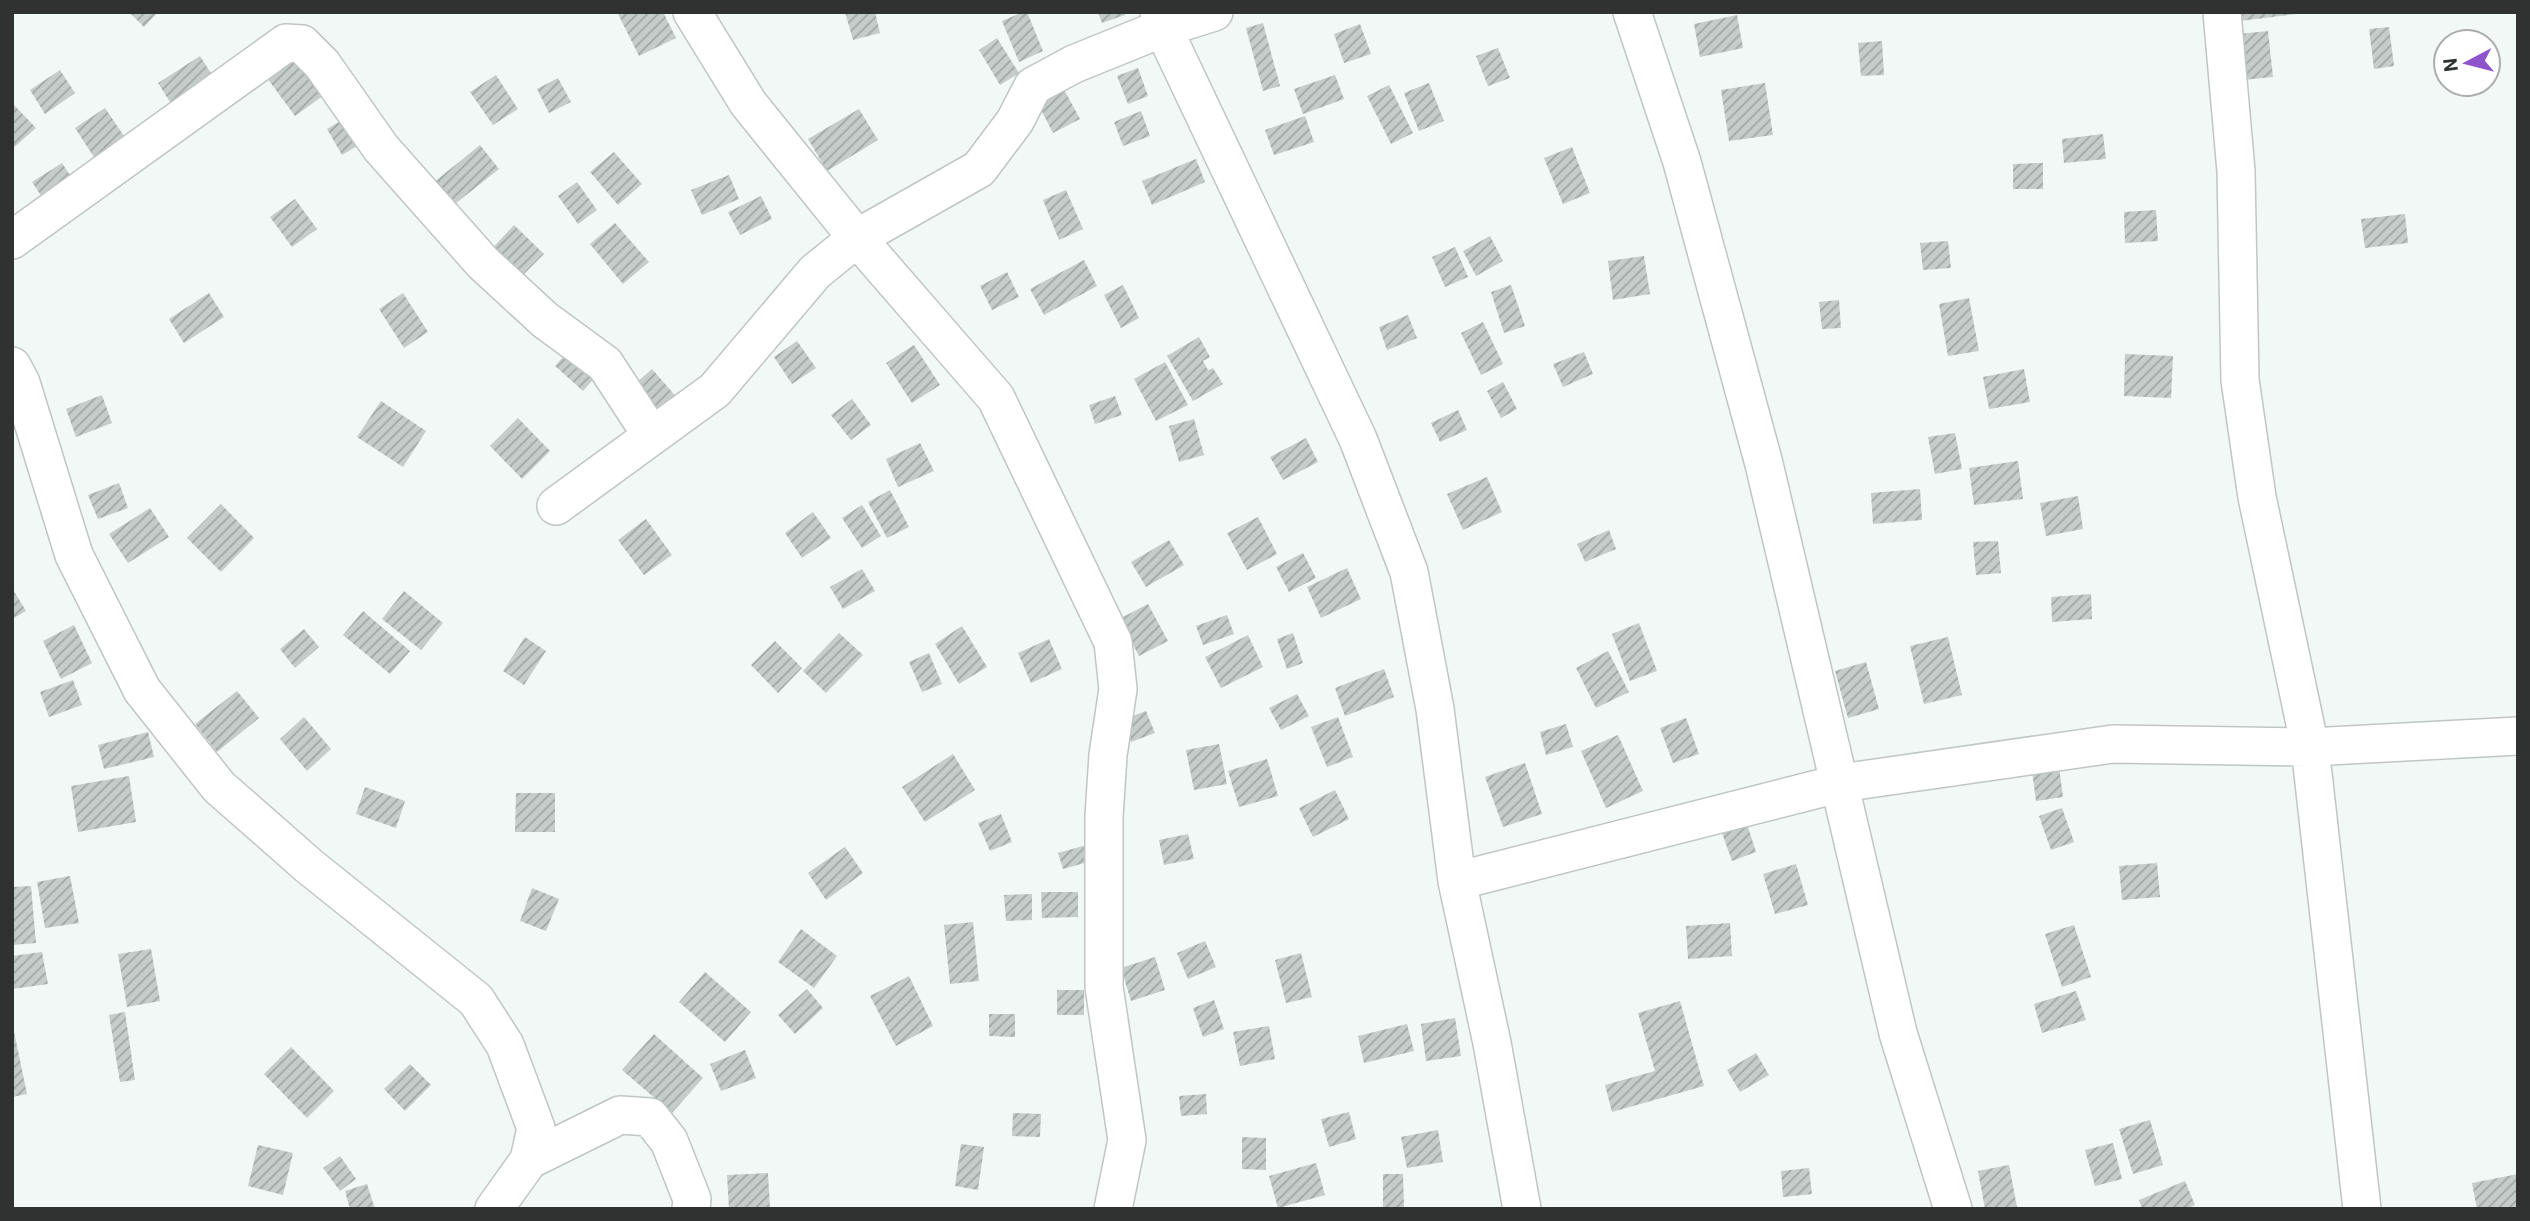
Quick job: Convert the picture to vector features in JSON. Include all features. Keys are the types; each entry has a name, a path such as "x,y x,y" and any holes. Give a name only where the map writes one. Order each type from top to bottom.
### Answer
{"street":[{"path":"692,12 748,103 857,238 996,398 1113,642 1118,689 1108,755 1104,817 1104,987 1127,1140 1113,1209"},
{"path":"556,506 715,390 815,272 857,238 979,169 1015,121 1033,86 1161,20 1214,12"},
{"path":"1632,12 1682,162 1764,464 1898,1033 1953,1209"},
{"path":"2222,12 2236,172 2240,380 2257,497 2310,747 2362,1209"},
{"path":"1161,20 1358,439 1409,572 1435,709 1457,881 1492,1043 1521,1209"},
{"path":"12,240 286,43 302,44 322,64 381,149 483,263 545,320 605,364 652,436"},
{"path":"12,366 21,383 74,555 142,690 219,787 309,866 476,1000 505,1045 536,1128 529,1160 494,1209"},
{"path":"1457,881 1841,783 2113,744 2310,747 2518,736"},
{"path":"529,1160 620,1115 650,1116 669,1141 692,1199 691,1209"}],"building":[{"path":"129,12 158,12 144,27"},
{"path":"617,12 663,12 676,38 639,56"},
{"path":"845,12 875,12 880,33 853,40"},
{"path":"1027,12 1043,51 1019,62 1002,21"},
{"path":"1098,12 1124,12 1125,15 1102,23"},
{"path":"2231,12 2296,12 2296,14 2232,22"},
{"path":"1737,15 1743,48 1700,57 1694,24"},
{"path":"1263,23 1280,86 1263,91 1246,28"},
{"path":"1360,24 1371,54 1344,63 1334,34"},
{"path":"2389,27 2394,66 2374,69 2369,29"},
{"path":"2268,31 2273,77 2243,80 2238,34"},
{"path":"997,38 1019,73 1000,85 979,50"},
{"path":"1882,41 1884,75 1861,76 1858,43"},
{"path":"1498,48 1510,78 1488,86 1476,56"},
{"path":"296,50 327,93 295,116 264,74"},
{"path":"200,56 219,86 177,113 158,83"},
{"path":"1138,68 1148,96 1128,104 1117,76"},
{"path":"60,70 75,93 45,114 30,90"},
{"path":"496,75 518,109 493,125 470,92"},
{"path":"1335,75 1344,99 1303,114 1294,89"},
{"path":"558,78 571,102 549,113 537,89"},
{"path":"1429,83 1444,121 1419,131 1404,93"},
{"path":"1765,83 1773,135 1729,141 1721,90"},
{"path":"1061,84 1080,119 1053,133 1035,98"},
{"path":"1389,85 1413,133 1391,144 1367,96"},
{"path":"12,103 36,128 12,149"},
{"path":"105,108 130,145 99,165 75,128"},
{"path":"859,109 878,140 827,171 808,139"},
{"path":"1141,111 1150,136 1123,146 1114,122"},
{"path":"349,116 364,142 342,155 327,129"},
{"path":"1305,116 1314,142 1274,155 1265,130"},
{"path":"2103,134 2106,159 2064,163 2062,139"},
{"path":"480,145 499,169 446,211 428,187"},
{"path":"1572,147 1590,193 1563,204 1544,158"},
{"path":"614,152 642,184 618,205 590,172"},
{"path":"1196,159 1205,182 1152,205 1142,181"},
{"path":"62,163 79,189 50,209 32,182"},
{"path":"2043,163 2043,189 2013,189 2013,164"},
{"path":"729,175 739,199 702,215 691,190"},
{"path":"577,182 597,210 578,224 558,196"},
{"path":"1066,190 1083,229 1059,240 1043,200"},
{"path":"761,196 772,219 740,235 728,212"},
{"path":"295,199 317,229 292,247 270,217"},
{"path":"2156,210 2158,241 2125,243 2124,212"},
{"path":"2405,214 2408,243 2365,248 2361,219"},
{"path":"615,223 649,262 623,284 590,244"},
{"path":"514,225 544,254 517,281 488,253"},
{"path":"1490,236 1503,261 1476,276 1463,251"},
{"path":"1948,241 1951,268 1923,270 1920,243"},
{"path":"1455,247 1468,277 1445,287 1432,257"},
{"path":"1644,256 1650,294 1613,300 1608,261"},
{"path":"1084,260 1097,286 1044,315 1030,289"},
{"path":"1007,272 1019,297 992,310 980,286"},
{"path":"1123,285 1139,318 1121,328 1104,295"},
{"path":"1511,285 1525,326 1504,333 1491,292"},
{"path":"209,293 224,317 184,343 169,319"},
{"path":"403,293 428,332 404,348 379,309"},
{"path":"1969,298 1979,351 1948,356 1939,304"},
{"path":"1839,300 1841,328 1822,329 1819,302"},
{"path":"1408,315 1417,338 1387,350 1379,327"},
{"path":"1483,322 1503,364 1481,375 1461,333"},
{"path":"1199,337 1210,357 1203,361 1208,370 1213,368 1223,384 1193,401 1167,356"},
{"path":"797,341 816,368 792,384 774,357"},
{"path":"914,345 940,385 912,403 886,363"},
{"path":"571,348 599,373 583,391 555,366"},
{"path":"1584,352 1593,374 1563,387 1553,364"},
{"path":"2125,354 2173,356 2171,398 2124,396"},
{"path":"1165,362 1188,405 1156,421 1134,379"},
{"path":"652,369 679,400 652,424 625,393"},
{"path":"2024,369 2030,402 1989,409 1983,377"},
{"path":"1503,382 1517,409 1501,418 1487,391"},
{"path":"102,395 112,423 76,437 66,409"},
{"path":"1115,396 1122,415 1095,424 1089,405"},
{"path":"852,399 871,425 851,440 831,415"},
{"path":"381,401 426,431 403,467 357,437"},
{"path":"1458,410 1467,430 1440,442 1431,423"},
{"path":"518,418 550,451 522,479 490,446"},
{"path":"1194,419 1204,455 1179,462 1169,426"},
{"path":"1955,433 1962,469 1935,474 1928,437"},
{"path":"1306,438 1318,462 1283,480 1270,457"},
{"path":"920,443 934,471 898,487 886,459"},
{"path":"2018,461 2023,499 1974,505 1969,468"},
{"path":"1487,477 1502,512 1463,530 1447,494"},
{"path":"119,483 128,508 98,519 88,495"},
{"path":"1920,489 1922,520 1873,524 1871,493"},
{"path":"890,490 909,527 887,538 868,502"},
{"path":"2078,496 2083,529 2046,536 2040,503"},
{"path":"221,504 254,538 221,572 187,538"},
{"path":"862,505 881,536 862,548 842,518"},
{"path":"150,508 169,537 128,563 109,534"},
{"path":"813,512 831,538 802,558 785,533"},
{"path":"1258,517 1277,554 1247,570 1227,533"},
{"path":"646,519 672,555 644,575 618,540"},
{"path":"1609,530 1616,549 1585,562 1577,544"},
{"path":"1169,540 1184,565 1146,587 1131,562"},
{"path":"1998,541 2001,573 1976,575 1973,542"},
{"path":"1303,553 1316,578 1289,592 1276,567"},
{"path":"1347,568 1361,599 1321,618 1307,587"},
{"path":"862,569 875,591 843,609 830,587"},
{"path":"12,588 26,611 12,619"},
{"path":"404,591 443,623 421,650 382,619"},
{"path":"2091,594 2092,619 2052,622 2051,597"},
{"path":"1148,604 1168,641 1139,656 1119,619"},
{"path":"363,611 410,651 390,674 343,635"},
{"path":"1227,615 1234,634 1203,645 1196,626"},
{"path":"1639,623 1657,671 1630,681 1612,634"},
{"path":"74,625 92,663 61,679 43,641"},
{"path":"962,626 987,667 959,684 935,644"},
{"path":"304,629 319,647 295,668 280,649"},
{"path":"839,633 863,655 826,693 803,671"},
{"path":"1293,633 1303,663 1287,669 1277,639"},
{"path":"1248,635 1263,667 1221,688 1205,657"},
{"path":"525,637 546,651 524,685 503,671"},
{"path":"1948,637 1962,695 1924,704 1910,646"},
{"path":"1049,639 1062,669 1031,683 1018,653"},
{"path":"775,641 802,668 778,693 751,665"},
{"path":"1608,651 1629,692 1596,708 1576,668"},
{"path":"929,653 942,684 922,692 909,662"},
{"path":"1866,662 1879,709 1848,718 1835,671"},
{"path":"1384,669 1394,697 1345,716 1335,688"},
{"path":"73,680 82,705 49,717 40,692"},
{"path":"237,691 259,718 217,752 195,724"},
{"path":"1297,694 1309,716 1281,730 1269,708"},
{"path":"1146,711 1155,733 1131,742 1122,720"},
{"path":"304,717 331,749 307,771 280,739"},
{"path":"1338,717 1353,757 1327,767 1311,727"},
{"path":"1686,718 1699,754 1673,763 1660,728"},
{"path":"1566,724 1573,747 1546,755 1540,732"},
{"path":"148,732 154,757 104,769 98,745"},
{"path":"1618,735 1643,791 1606,808 1581,751"},
{"path":"1219,744 1227,784 1194,790 1186,750"},
{"path":"953,754 975,790 925,822 902,787"},
{"path":"1267,759 1278,796 1239,807 1228,771"},
{"path":"1525,763 1542,814 1503,827 1485,777"},
{"path":"2059,767 2063,797 2036,801 2032,771"},
{"path":"129,776 136,822 78,832 71,786"},
{"path":"365,787 405,801 396,828 356,814"},
{"path":"1335,790 1349,819 1313,837 1299,808"},
{"path":"516,793 555,793 555,832 515,832"},
{"path":"2062,808 2074,842 2051,850 2039,816"},
{"path":"1001,814 1012,842 990,851 978,823"},
{"path":"1747,824 1756,852 1732,861 1722,833"},
{"path":"1188,834 1194,859 1164,865 1159,840"},
{"path":"1090,844 1095,860 1063,869 1058,853"},
{"path":"845,847 863,873 826,900 808,873"},
{"path":"2157,863 2160,897 2122,900 2119,866"},
{"path":"1796,864 1808,905 1775,914 1763,874"},
{"path":"70,876 79,923 45,928 37,882"},
{"path":"31,886 36,943 12,945 12,887"},
{"path":"532,888 559,899 546,931 520,921"},
{"path":"1041,892 1078,892 1078,917 1042,918"},
{"path":"1032,894 1032,920 1006,921 1004,895"},
{"path":"973,922 979,981 950,984 944,925"},
{"path":"1730,923 1732,956 1688,959 1686,926"},
{"path":"2074,925 2091,977 2062,987 2045,934"},
{"path":"801,929 837,956 814,988 778,962"},
{"path":"1205,941 1216,967 1188,979 1177,953"},
{"path":"151,949 160,1001 127,1007 118,954"},
{"path":"42,952 48,984 12,989 12,956"},
{"path":"1301,953 1312,997 1286,1003 1275,960"},
{"path":"1155,957 1165,990 1131,1001 1121,968"},
{"path":"705,972 751,1012 725,1042 679,1002"},
{"path":"909,976 933,1026 896,1046 870,996"},
{"path":"807,989 823,1008 795,1034 778,1015"},
{"path":"1057,990 1084,990 1084,1015 1057,1015"},
{"path":"2076,991 2086,1020 2042,1033 2034,1004"},
{"path":"1214,1000 1224,1029 1203,1037 1193,1008"},
{"path":"1680,1001 1704,1086 1612,1112 1605,1085 1655,1071 1638,1013"},
{"path":"125,1012 135,1080 120,1082 109,1015"},
{"path":"989,1014 1015,1014 1015,1037 989,1036"},
{"path":"1455,1018 1461,1056 1426,1061 1421,1024"},
{"path":"12,1022 27,1094 12,1097"},
{"path":"1407,1024 1414,1051 1364,1063 1358,1036"},
{"path":"1269,1026 1275,1059 1240,1066 1233,1032"},
{"path":"654,1034 703,1078 672,1113 622,1070"},
{"path":"291,1047 334,1091 307,1118 264,1074"},
{"path":"745,1050 756,1078 721,1091 710,1064"},
{"path":"1756,1053 1769,1075 1740,1092 1727,1070"},
{"path":"410,1064 431,1085 405,1111 384,1089"},
{"path":"1206,1094 1207,1114 1181,1116 1179,1096"},
{"path":"1349,1112 1356,1139 1329,1147 1321,1119"},
{"path":"1013,1113 1041,1114 1040,1137 1012,1136"},
{"path":"2150,1120 2163,1165 2133,1174 2119,1129"},
{"path":"1438,1130 1443,1162 1407,1168 1401,1137"},
{"path":"1242,1137 1266,1138 1266,1170 1242,1169"},
{"path":"2113,1143 2122,1179 2095,1186 2085,1150"},
{"path":"961,1144 984,1147 978,1190 955,1186"},
{"path":"258,1145 293,1153 283,1195 248,1186"},
{"path":"340,1156 356,1179 340,1191 323,1168"},
{"path":"1316,1163 1325,1195 1278,1208 1269,1176"},
{"path":"2009,1165 2017,1207 1985,1209 1978,1171"},
{"path":"1809,1168 1812,1194 1783,1197 1781,1171"},
{"path":"768,1173 770,1209 729,1209 727,1175"},
{"path":"1383,1174 1403,1174 1404,1207 1383,1208"},
{"path":"2518,1174 2518,1209 2477,1209 2472,1183"},
{"path":"2185,1181 2195,1205 2186,1209 2142,1209 2139,1200"},
{"path":"367,1184 375,1209 350,1209 345,1191"}]}
